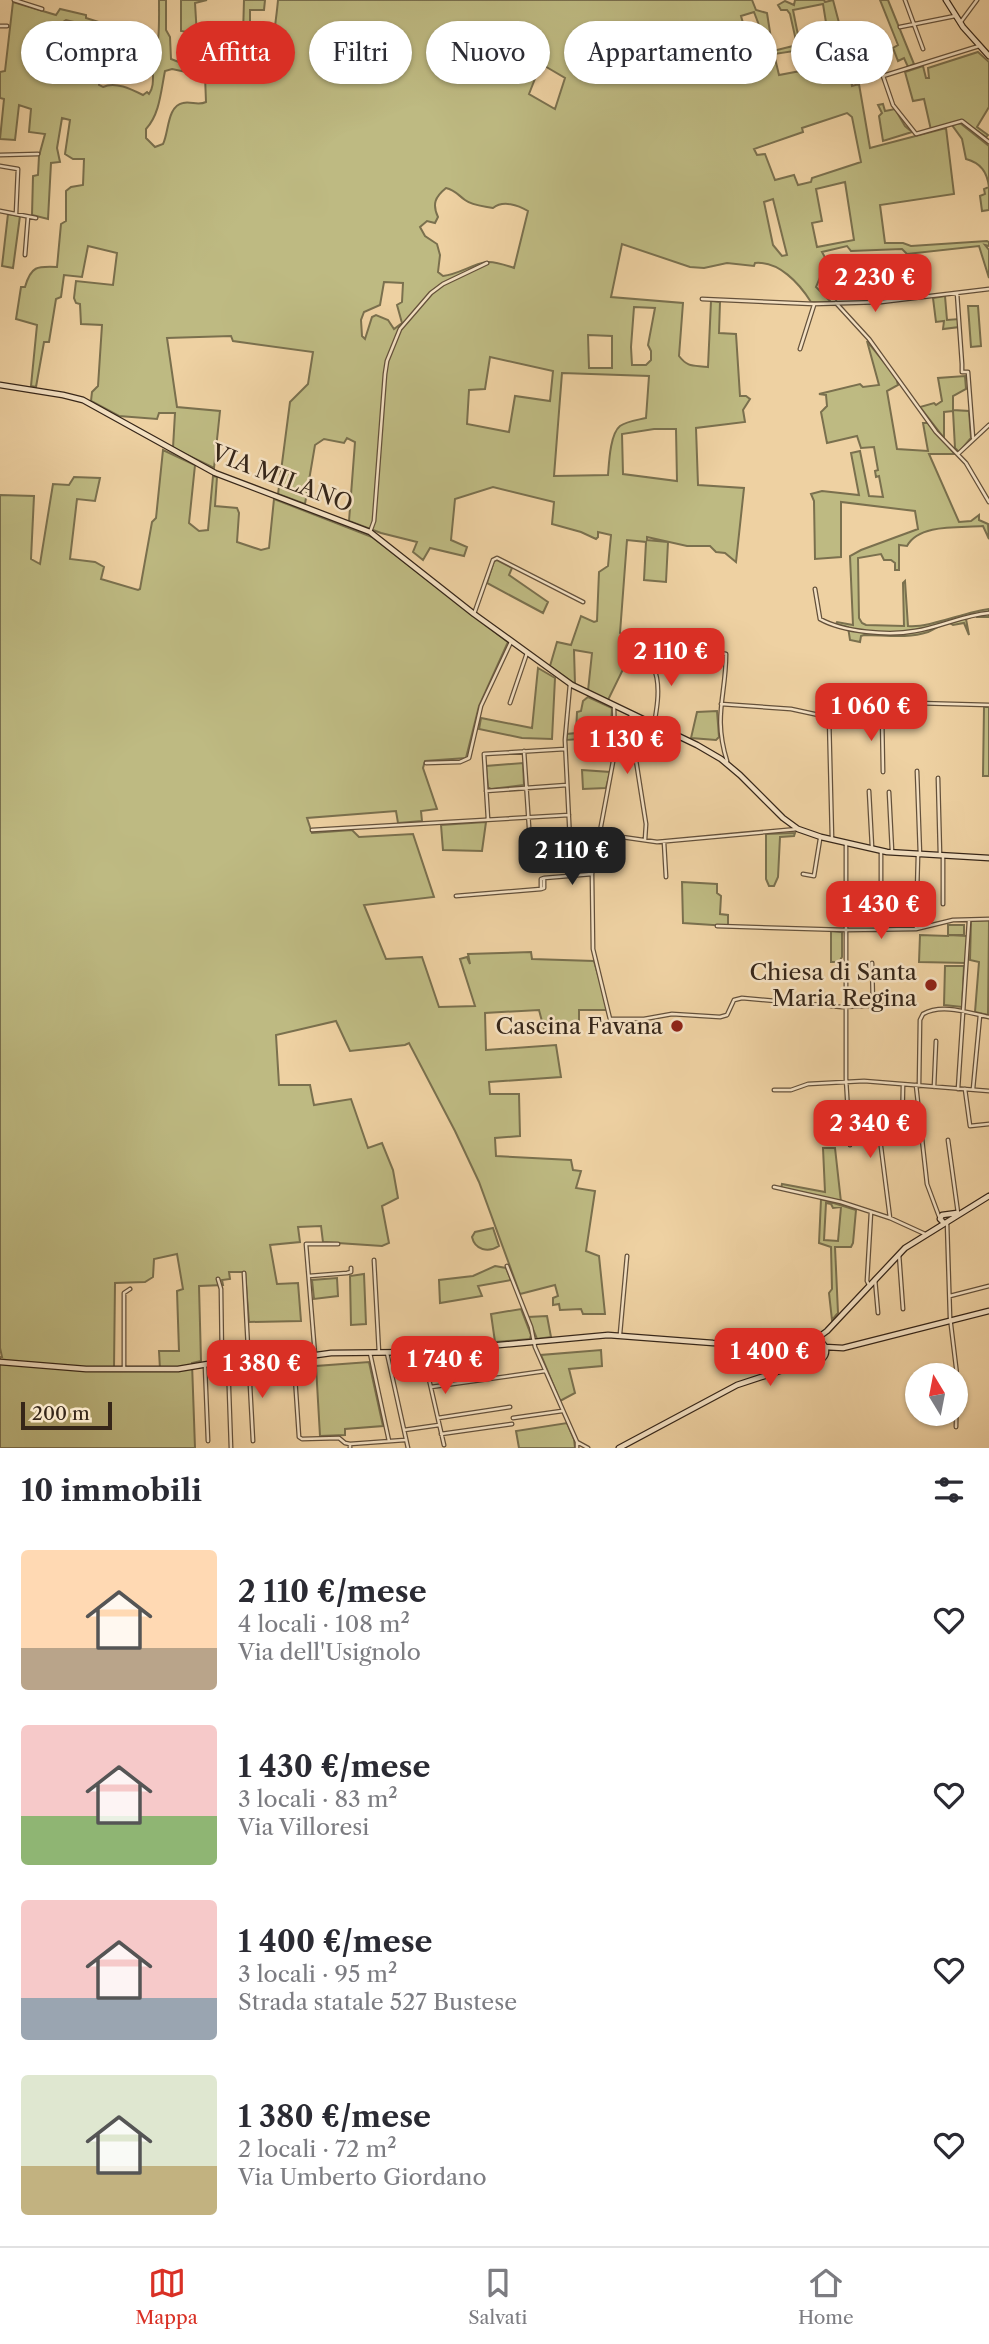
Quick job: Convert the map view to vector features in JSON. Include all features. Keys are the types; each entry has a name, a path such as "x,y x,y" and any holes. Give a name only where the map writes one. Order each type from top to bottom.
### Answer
{"street":[{"path":"14,0 42,9"},
{"path":"905,0 923,49"},
{"path":"946,0 979,47 988,53"},
{"path":"960,23 977,0"},
{"path":"900,27 955,16"},
{"path":"0,26 7,26"},
{"path":"979,47 883,76 893,105 916,134 962,121 989,142"},
{"path":"16,214 18,169 1,166 1,155 37,154"},
{"path":"0,211 36,218"},
{"path":"24,255 29,217"},
{"path":"370,532 374,521 385,373 400,329 431,293 443,284 487,263"},
{"path":"702,299 814,304 881,302 989,289"},
{"path":"957,293 961,364 962,372 968,372 973,438"},
{"path":"836,303 869,339 936,432 970,469 989,502"},
{"path":"800,349 814,304"},
{"name":"VIA MILANO","path":"0,385 83,400 201,466 370,532 474,614 570,684 703,748 727,764 798,829"},
{"path":"958,454 989,425"},
{"path":"474,614 493,560 497,558 583,601"},
{"path":"815,589 820,619 852,630 915,632 971,615 989,613"},
{"path":"648,659 648,641 654,640 727,655 719,735 727,764"},
{"path":"426,763 468,760 482,704 511,641"},
{"path":"628,642 648,659 659,680 654,725"},
{"path":"510,703 528,653"},
{"path":"570,684 565,749 570,841"},
{"path":"721,704 859,718 901,710 916,703 989,705"},
{"path":"614,706 615,750 592,874 593,949 610,1019 644,1019 672,1014 724,1016 729,1013 733,1001 742,998 846,1006 908,1004"},
{"path":"882,713 883,772"},
{"path":"631,714 646,824 645,840"},
{"path":"829,717 832,839"},
{"path":"488,819 484,754 565,749"},
{"path":"524,751 530,842 617,836 664,841 798,829 881,851 989,859"},
{"path":"916,771 919,854 916,929"},
{"path":"938,778 943,904"},
{"path":"486,791 567,785"},
{"path":"869,791 872,849"},
{"path":"889,792 892,852"},
{"path":"312,830 569,815"},
{"path":"803,874 814,876 821,837"},
{"path":"664,841 666,877"},
{"path":"846,843 846,1082 850,1145"},
{"path":"881,851 881,930"},
{"path":"456,897 541,889 544,888 544,878 592,874"},
{"path":"717,926 881,930 916,929 949,920 989,919"},
{"path":"958,1089 969,920"},
{"path":"873,963 873,1006"},
{"path":"957,1427 957,1377 950,1321 944,1219 936,1211 926,1181 917,1086 920,1020 928,1011 953,1010 989,1017"},
{"path":"973,1090 980,1015"},
{"path":"934,1087 936,1041"},
{"path":"774,1090 791,1090 805,1084 867,1081 989,1091"},
{"path":"890,1218 880,1139 902,1136 903,1084"},
{"path":"965,1089 970,1126 989,1124"},
{"path":"948,1140 958,1213"},
{"path":"774,1187 821,1197 927,1232"},
{"path":"794,1366 806,1353 811,1342 827,1331 899,1254 944,1219 989,1196"},
{"path":"869,1285 867,1281 871,1212"},
{"path":"315,1355 306,1244 338,1244"},
{"path":"899,1254 903,1309"},
{"path":"620,1334 627,1256"},
{"path":"374,1260 379,1353"},
{"path":"507,1266 545,1371 578,1442 588,1448"},
{"path":"308,1276 347,1273 351,1272 351,1268"},
{"path":"244,1273 253,1441"},
{"path":"218,1279 221,1289 231,1448"},
{"path":"875,1279 878,1314"},
{"path":"950,1296 989,1286"},
{"path":"124,1369 124,1293 130,1289"},
{"path":"950,1311 956,1317 971,1316"},
{"path":"619,1448 737,1385 819,1360 843,1348 989,1311"},
{"path":"824,1356 827,1331"},
{"path":"294,1360 315,1355 423,1352 620,1334 713,1343 796,1346 817,1341 832,1349 843,1348"},
{"path":"796,1346 813,1360"},
{"path":"423,1352 444,1446"},
{"path":"370,1353 389,1441"},
{"path":"387,1353 408,1448"},
{"path":"0,1362 86,1369 186,1369 225,1362 286,1359 290,1354 294,1360 299,1437 339,1438 350,1446 406,1440"},
{"path":"205,1366 208,1441"},
{"path":"431,1387 545,1371"},
{"path":"438,1418 510,1407"},
{"path":"513,1418 563,1410"},
{"path":"441,1434 512,1424"},
{"path":"404,1430 439,1425"},
{"path":"577,1448 578,1442"}],"shaded area":[{"path":"159,0 166,0 166,30 170,37 171,59 176,61 176,70 165,71 157,109 146,129 146,138 155,147 163,144 171,114 178,105 206,102 205,84 295,84 295,21 276,21 278,0 752,0 756,10 767,13 768,21 757,21 754,12 741,16 742,21 564,21 564,77 550,69 550,21 426,21 426,84 533,84 529,94 555,109 564,81 564,84 777,84 777,67 779,75 791,73 791,84 859,84 870,148 946,128 954,194 880,205 885,243 911,246 987,241 989,246 985,245 989,250 989,278 979,246 907,254 902,249 851,251 847,246 822,252 827,261 816,287 831,302 811,302 788,275 764,263 755,263 754,266 727,263 704,268 690,267 622,244 611,297 683,303 679,356 688,364 708,367 711,301 720,302 719,333 736,334 740,396 750,399 743,410 745,422 696,428 698,485 744,488 736,562 710,546 687,546 647,537 647,540 668,542 666,582 644,580 646,542 627,540 620,633 627,638 632,651 608,700 588,691 592,653 574,650 575,684 550,666 557,642 571,645 581,616 597,621 599,572 608,566 611,535 598,532 596,539 552,524 554,502 493,487 455,499 451,540 467,547 464,556 430,548 423,560 413,552 417,542 349,521 355,442 347,438 344,443 324,439 315,445 305,504 278,494 290,402 308,384 313,352 233,341 231,336 167,338 177,407 220,411 214,468 173,448 175,413 159,413 157,419 119,416 91,401 92,392 98,386 102,325 81,324 80,304 76,303 74,298 76,281 113,285 117,253 88,246 82,277 64,275 61,297 56,299 49,342 44,342 36,387 31,386 37,325 16,319 21,287 25,287 32,271 57,267 61,224 66,221 66,191 71,187 83,185 84,159 73,159 65,154 70,120 62,118 57,148 60,162 51,163 48,219 32,215 33,176 38,175 39,156 45,134 29,132 31,109 19,105 15,140 0,139 4,99 0,98 0,72 5,71 13,2 56,15 60,9 86,15 86,18 96,21 21,21 21,84 99,84 103,87 113,85 123,86 143,95 147,92 149,94 152,84 162,84 162,21 158,21","holes":["847,113 852,117 861,162 798,185 794,175 775,180 765,154 757,155 754,149 803,132 802,128","845,182 854,240 817,247 812,223 822,221 816,189","446,188 475,205 493,208 510,204 528,211 514,268 486,262 449,275 443,276 438,272 440,255 437,244 425,236 420,227 427,221 435,223 438,217 435,204 439,194","773,199 787,255 782,256 773,245 764,202","384,282 403,283 402,302 397,305 402,323 394,329 388,320 376,315 372,317 365,339 362,336 361,320 364,312 380,305","634,307 655,308 648,345 651,360 646,365 632,365","588,335 612,336 612,368 589,368","490,357 553,371 550,401 515,396 509,432 467,424 469,390 485,389","562,373 649,376 646,418 626,423 617,430 612,442 608,475 554,476","676,429 677,481 623,474 622,434"]},
{"path":"181,0 207,0 195,3 196,21 181,21"},
{"path":"244,0 265,0 264,10 250,10 250,21 243,21"},
{"path":"795,0 833,0 839,21 826,21 823,4 793,10 795,21 792,21 787,10 781,10 778,5 785,1 794,5"},
{"path":"880,0 888,0 914,64 908,67 904,58 898,61 893,48 898,45 893,32 893,21 888,21"},
{"path":"791,46 791,51 777,54 777,50"},
{"path":"978,52 989,62 989,107 977,127 988,135 986,137 964,122 931,130 924,99 913,101 905,72 923,66 926,78 929,78 928,68"},
{"path":"883,104 885,111 895,109 912,132 883,141 879,116 882,113 878,105"},
{"path":"960,123 989,146 989,187 982,169 966,159 962,139 952,125"},
{"path":"989,187 989,210 982,211 980,196 985,194 984,189"},
{"path":"8,214 20,216 13,268 2,266"},
{"path":"945,296 947,320 959,319 959,327 943,329 944,321 936,322 933,298"},
{"path":"968,306 978,306 981,346 971,347"},
{"path":"867,341 896,377 898,385 887,391 897,449 928,451 923,423 928,423 955,454 929,454 959,522 971,521 979,515 979,520 988,524 989,539 983,526 952,527 921,533 907,546 899,545 899,570 895,570 895,563 884,560 881,554 858,558 859,618 866,625 904,626 905,581 908,626 926,625 989,609 989,617 971,614 971,617 966,619 969,635 964,623 953,625 948,622 928,632 912,635 864,635 861,636 860,642 850,640 848,627 836,624 853,625 850,556 918,529 915,511 841,502 841,557 815,559 814,501 811,494 822,491 859,495 851,453 860,451 869,496 883,497 879,476 876,477 875,471 878,470 874,447 861,448 857,436 827,443 821,412 827,406 826,395 819,394 860,384 863,387 879,385"},
{"path":"965,376 966,389 953,396 953,410 969,411 971,438 959,452 955,448 953,411 944,412 944,438 920,407 934,403 936,405 942,401 938,378"},
{"path":"163,450 195,465 189,523 199,531 208,530 213,476 217,477 215,506 237,508 239,513 237,542 261,550 269,548 274,499 372,537 508,642 479,706 466,758 425,761 423,768 437,809 421,811 422,821 398,823 396,811 307,818 312,833 352,830 359,837 413,834 434,897 364,905 386,959 422,957 439,1007 475,1006 460,959 467,957 470,964 468,954 531,952 532,959 594,961 608,1010 579,1010 579,1024 544,1029 539,1010 485,1013 486,1050 556,1045 561,1077 489,1082 490,1094 519,1094 520,1136 495,1138 496,1156 571,1160 573,1170 581,1171 576,1188 595,1191 586,1251 599,1256 605,1314 583,1314 581,1309 560,1310 559,1304 553,1305 553,1298 558,1296 555,1285 520,1294 479,1182 409,1043 350,1051 336,1021 276,1035 279,1085 310,1085 314,1105 351,1099 368,1148 382,1143 393,1170 398,1198 382,1206 389,1243 382,1246 323,1242 321,1226 298,1227 300,1242 270,1245 277,1284 298,1283 301,1321 249,1322 245,1272 229,1272 230,1279 222,1280 223,1285 199,1286 201,1361 192,1363 195,1448 0,1448 0,495 34,496 31,559 40,564 53,484 69,485 74,477 100,478 95,501 77,499 70,559 95,562 104,567 101,579 138,590 152,522 156,518","holes":["177,1254 183,1289 177,1291 179,1351 159,1351 160,1369 114,1368 115,1283 145,1282 153,1277 154,1259"]},
{"path":"494,561 512,568 509,575 548,602 543,613 487,583"},
{"path":"538,668 555,678 552,739 522,738 479,729 481,718 532,728"},
{"path":"588,697 612,708 611,727 584,718 582,740 614,746 612,757 581,755 580,739 566,740 567,734 576,733 577,712 581,711 583,701"},
{"path":"984,707 989,707 989,776 983,776"},
{"path":"717,711 719,737 716,740 691,738 697,712"},
{"path":"523,763 524,785 491,789 488,787 486,766"},
{"path":"582,770 610,772 606,788 583,789"},
{"path":"486,822 482,851 443,850 441,825"},
{"path":"795,833 794,836 780,837 778,877 774,886 769,886 766,879 766,834"},
{"path":"682,882 717,884 717,893 721,896 720,914 728,915 728,926 683,923"},
{"path":"989,920 988,1015 975,1012 979,962 970,960 971,921"},
{"path":"948,925 964,925 964,935 949,935 967,936 967,963 919,962 920,935 948,936"},
{"path":"831,931 842,932 842,957 839,962 831,962"},
{"path":"945,966 964,966 962,1007 944,1005"},
{"path":"823,1148 835,1148 841,1202 781,1189 782,1184 825,1192"},
{"path":"821,1199 856,1210 851,1247 835,1247 838,1313 832,1320 829,1293 832,1289 831,1247 819,1243","holes":["826,1203 833,1208 841,1207 838,1241 824,1240"]},
{"path":"493,1228 499,1246 486,1250 476,1245 472,1237 475,1232"},
{"path":"495,1266 506,1268 511,1280 478,1286 482,1296 440,1303 439,1280 473,1276"},
{"path":"364,1274 366,1324 351,1325 350,1276"},
{"path":"337,1278 338,1296 314,1299 312,1280"},
{"path":"521,1309 531,1335 530,1339 495,1342 491,1314"},
{"path":"547,1316 551,1337 537,1339 528,1317"},
{"path":"601,1350 602,1366 569,1369 575,1393 560,1401 541,1355"},
{"path":"369,1362 383,1426 345,1429 345,1435 320,1436 316,1366"},
{"path":"567,1423 575,1448 519,1448 516,1431"}],"place":[{"name":"Chiesa di Santa Maria Regina","path":"931,985"},
{"name":"Cascina Favana","path":"677,1026"}]}
